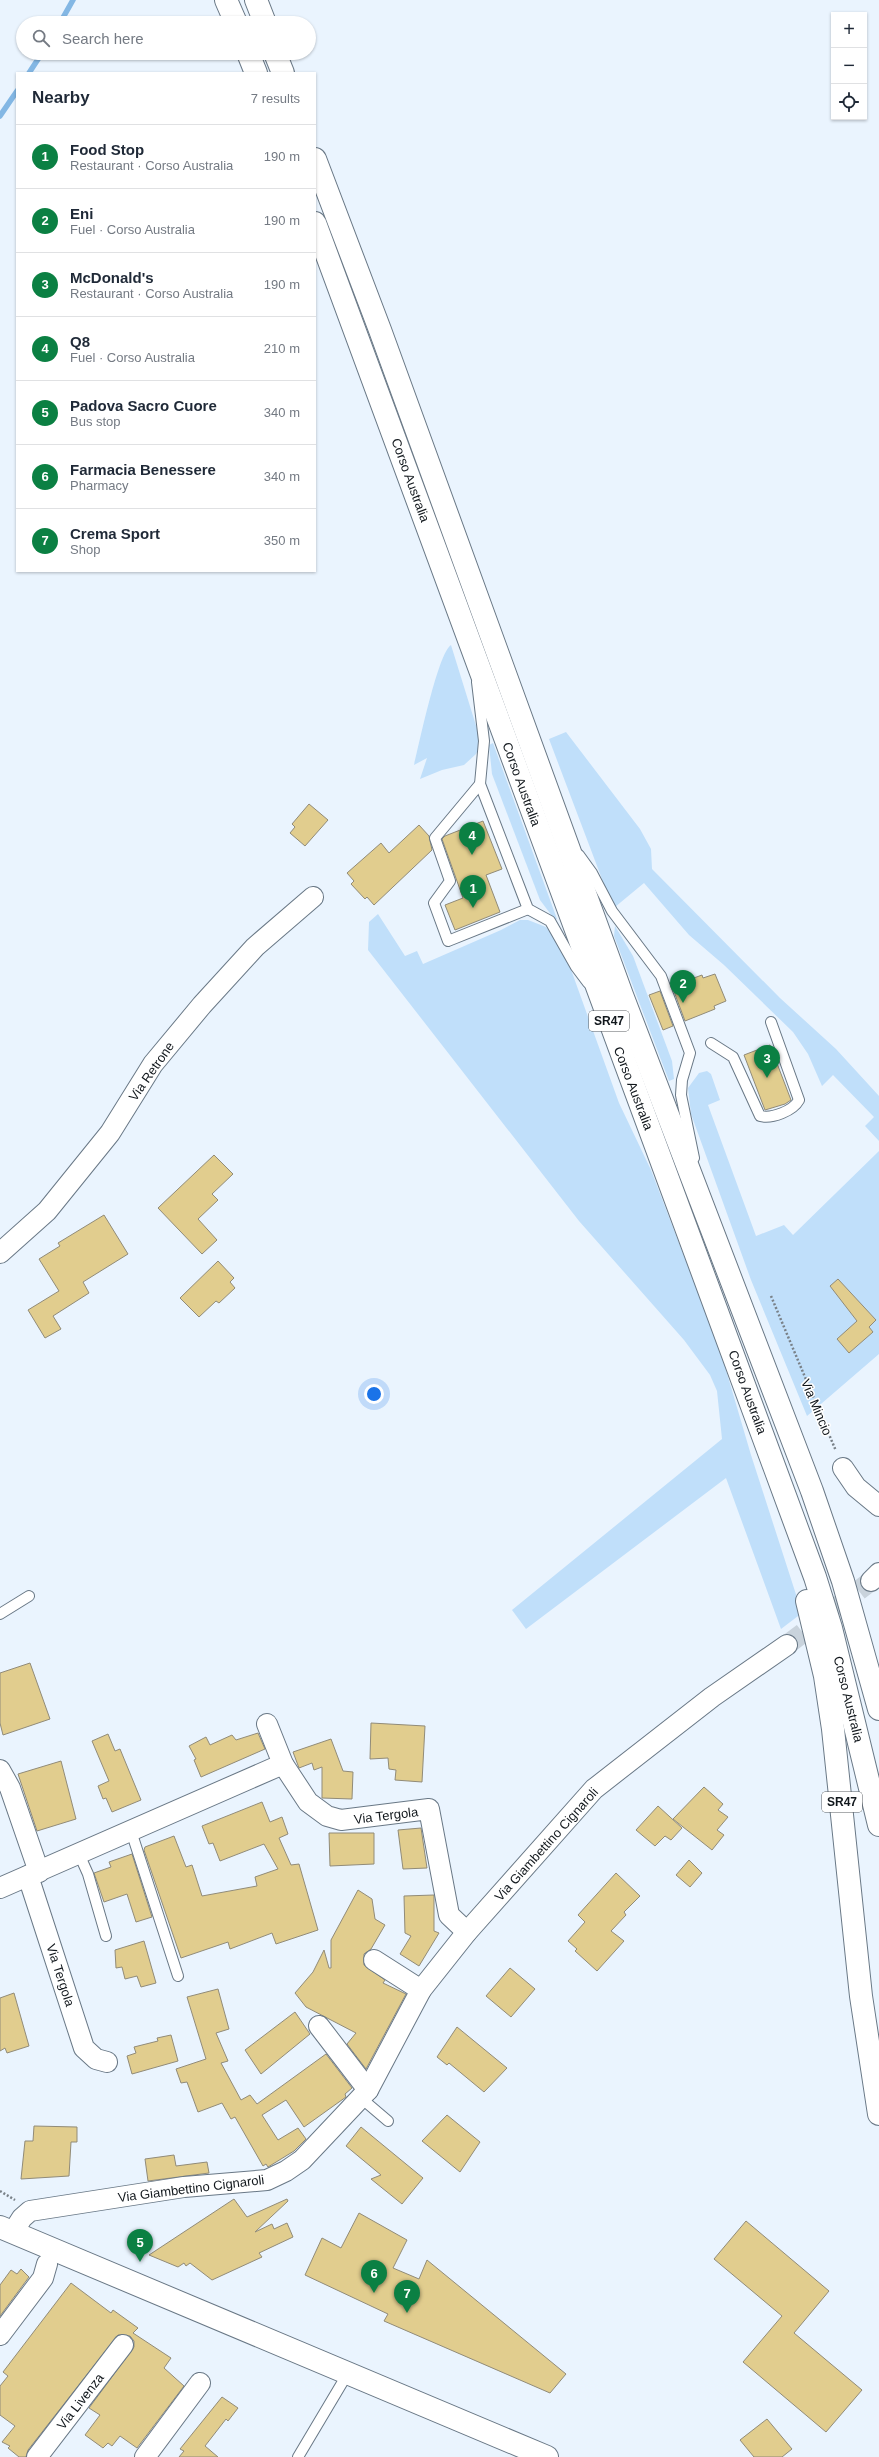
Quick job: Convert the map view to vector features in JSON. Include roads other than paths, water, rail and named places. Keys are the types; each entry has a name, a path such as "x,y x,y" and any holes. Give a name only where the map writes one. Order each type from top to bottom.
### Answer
{"main road":[{"path":"226,0 233,16"},
{"path":"256,0 262,16"},
{"path":"271,0 274,16"},
{"path":"251,60 256,72"},
{"path":"278,60 283,72"},
{"path":"284,60 287,72"},
{"name":"Corso Australia","path":"316,162 380,330 622,995 700,1194 812,1491 844,1581 879,1709"},
{"name":"Corso Australia","path":"316,226 785,1494 831,1628 879,1826"},
{"name":"SR47","path":"785,1494 803,1585 818,1638 825,1676 839,1778 861,1996 879,2114"},
{"name":"SR47","path":"844,1581 872,1637 879,1655"},
{"path":"7,2229 547,2457"}],"street":[{"name":"Via Retrone","path":"0,1253 47,1211 110,1133 153,1064 202,1005 255,947 313,897"},
{"path":"843,1468 856,1487 879,1506"},
{"name":"Via Giambettino Cignaroli","path":"7,2229 30,2211 184,2186 267,2180 286,2171 302,2160 364,2094 421,1990 467,1932 594,1789 714,1696 787,1645"},
{"name":"Via Tergola","path":"267,1724 283,1764 308,1802 327,1816 341,1820 429,1809 449,1915 467,1932"},
{"path":"0,1888 283,1764"},
{"name":"Via Tergola","path":"0,1770 10,1788 33,1874 84,2048 96,2059 107,2062"},
{"path":"374,1960 421,1990"},
{"path":"319,2026 364,2094"},
{"path":"0,2335 43,2278 47,2264"},
{"name":"Via Livenza","path":"37,2457 123,2345"},
{"path":"145,2457 200,2383"}],"lane":[{"path":"474,652 478,702 484,741 480,784 528,909 550,921 576,967 600,997"},
{"path":"480,784 435,838 450,881 434,903 448,941 528,909"},
{"path":"565,835 592,873 612,911 661,976 664,983 690,1053 682,1080 681,1095 700,1194"},
{"path":"711,1043 733,1056 760,1116 768,1118 796,1106 799,1100 771,1022"},
{"path":"0,1614 29,1596"},
{"path":"131,1831 178,1976"},
{"path":"79,1854 88,1874 106,1936"},
{"path":"364,2094 388,2121"},
{"path":"298,2457 348,2373"}],"waterway":[{"path":"64,16 73,0"},
{"path":"30,72 37,60"},
{"path":"0,116 16,92"}],"tunnel":[{"path":"787,1645 871,1581"}],"place":[{"name":"Q8","path":"472,855"},
{"name":"Food Stop","path":"473,908"},
{"name":"Eni","path":"683,1003"},
{"name":"McDonald's","path":"767,1078"},
{"name":"Padova Sacro Cuore","path":"140,2262"},
{"name":"Farmacia Benessere","path":"374,2293"},
{"name":"Crema Sport","path":"407,2313"}]}
